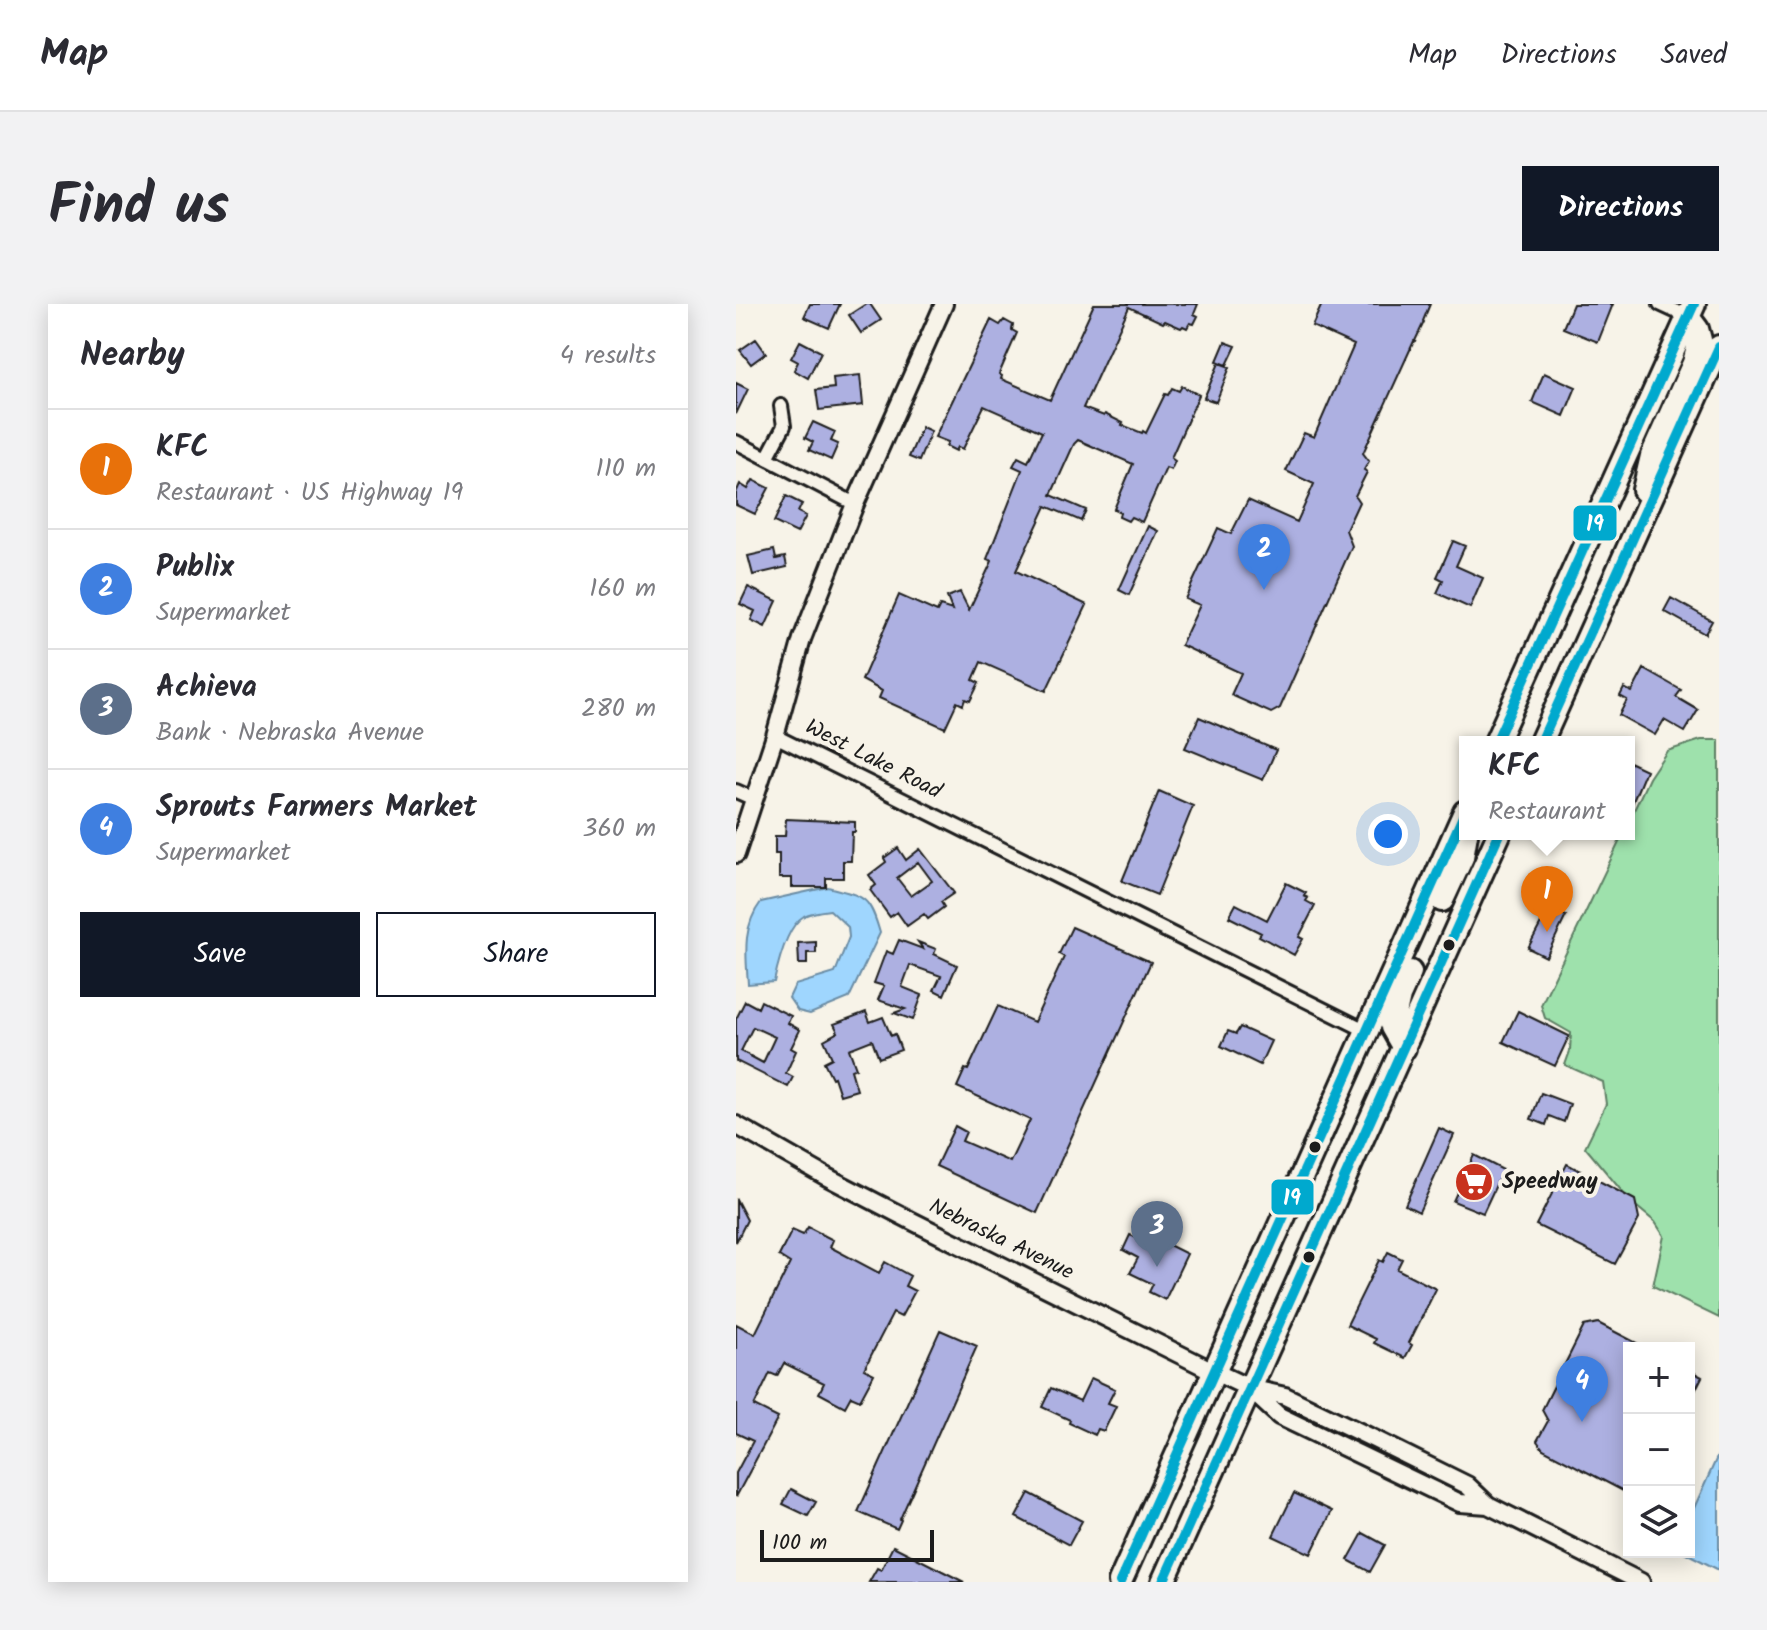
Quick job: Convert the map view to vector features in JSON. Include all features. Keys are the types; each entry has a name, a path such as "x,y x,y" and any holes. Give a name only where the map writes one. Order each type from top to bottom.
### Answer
{"highway":[{"path":"1633,538 1652,456 1694,363 1700,340 1691,310"},
{"path":"1499,736 1691,310"},
{"path":"1544,736 1719,347"},
{"path":"1120,1582 1459,825"},
{"path":"1404,1048 1392,1027 1399,996 1462,857 1465,840"},
{"path":"1163,1582 1496,840"}],"street":[{"name":"West Lake Road","path":"944,304 855,504 802,639 775,736 1367,1031"},
{"path":"1660,304 1691,310"},
{"path":"767,458 784,426 781,406"},
{"path":"736,442 855,504"},
{"path":"736,854 775,736"},
{"path":"736,791 754,799"},
{"name":"Nebraska Avenue","path":"736,1125 899,1214 1249,1388 1279,1416 1460,1503 1488,1505 1641,1582"}],"green space":[{"path":"1701,740 1719,740 1719,1318 1653,1286 1664,1236 1655,1222 1630,1201 1585,1147 1606,1104 1603,1082 1565,1065 1571,1033 1545,1018 1541,1005 1620,840 1635,840 1635,808 1649,778 1667,751"}],"water":[{"path":"828,887 864,900 880,933 849,998 810,1014 798,1011 789,998 795,985 835,973 849,937 848,927 830,910 804,916 788,936 774,982 748,984 748,931 761,902"},
{"path":"1719,1453 1719,1570 1695,1558 1695,1506"}],"building":[{"path":"810,304 840,304 829,328 804,317"},
{"path":"870,304 881,320 861,333 849,315"},
{"path":"1094,304 1198,304 1194,314 1198,316 1194,324 1181,328 1129,307 1083,408 1105,414 1122,425 1146,433 1165,394 1168,395 1172,388 1179,391 1182,386 1199,395 1171,458 1175,461 1171,470 1166,468 1142,522 1131,517 1128,521 1119,517 1120,512 1114,509 1133,464 1078,440 1074,444 1051,495 1086,510 1081,521 1046,506 1016,571 1087,605 1046,691 981,662 973,680 979,683 970,701 965,699 963,705 957,702 945,728 879,698 882,691 862,680 899,595 937,612 940,606 952,610 947,597 960,592 969,610 992,561 987,559 1022,470 1013,466 1018,457 1028,462 1042,432 984,406 963,449 958,447 956,451 946,446 948,442 935,437 991,320 1000,325 1004,320 1013,325 1012,330 1017,333 999,374 1001,379 1050,400"},
{"path":"1322,304 1430,304 1363,453 1369,461 1364,470 1367,472 1355,496 1359,502 1346,530 1352,546 1280,708 1271,713 1231,695 1241,673 1181,645 1200,605 1185,599 1218,528 1231,534 1248,500 1297,522 1314,484 1286,471 1304,433 1314,437 1354,345 1312,326"},
{"path":"1573,304 1613,304 1598,342 1563,328"},
{"path":"756,339 766,353 751,364 740,350"},
{"path":"800,341 821,352 808,378 794,370 798,362 791,358"},
{"path":"1225,342 1236,346 1227,365 1217,361"},
{"path":"1219,363 1230,367 1216,402 1204,398"},
{"path":"1544,373 1576,387 1564,416 1532,402"},
{"path":"860,375 863,405 819,410 816,390 834,388 833,378"},
{"path":"736,383 748,389 736,414"},
{"path":"813,422 835,432 831,441 838,444 831,460 809,450 813,442 805,438"},
{"path":"922,427 931,431 919,461 909,457"},
{"path":"753,480 769,488 755,514 736,505 740,484 748,489"},
{"path":"786,496 802,504 798,512 806,516 797,533 774,522"},
{"path":"1148,526 1158,531 1129,595 1119,590"},
{"path":"1453,541 1465,546 1456,566 1483,578 1470,608 1437,593 1443,580 1437,577"},
{"path":"774,550 776,559 785,557 787,567 753,575 748,556"},
{"path":"748,587 777,601 765,627 751,620 755,611 740,604"},
{"path":"1671,598 1712,621 1705,634 1664,611"},
{"path":"1644,669 1681,690 1676,697 1698,710 1685,732 1664,720 1655,735 1619,715 1627,700 1620,696 1624,688 1632,692"},
{"path":"1199,717 1276,750 1263,780 1185,748"},
{"path":"1635,765 1646,770 1635,797"},
{"path":"1159,791 1193,806 1157,895 1122,881"},
{"path":"786,819 855,822 851,861 843,861 843,878 826,878 826,887 792,887 792,878 779,878 775,836 785,836"},
{"path":"898,848 906,860 920,849 954,893 941,902 944,907 928,919 924,914 907,926 897,912 890,917 870,890 876,885 869,875 886,862 884,858","holes":["918,862 932,881 911,896 897,878"]},
{"path":"1286,883 1306,893 1306,901 1315,906 1299,937 1303,939 1294,955 1229,917 1236,904 1267,920"},
{"path":"1549,908 1566,916 1546,957 1528,948"},
{"path":"1072,927 1151,962 1037,1213 936,1166 955,1126 966,1132 962,1141 1010,1162 1030,1120 957,1087 998,1006 1034,1022 1064,957 1059,954"},
{"path":"899,940 923,949 918,942 936,949 934,954 957,965 944,995 934,990 941,976 910,965 902,987 922,995 913,1020 894,1013 905,1009 878,1000 884,986 874,983 886,951 893,954"},
{"path":"816,942 816,953 807,953 807,964 799,964 798,943"},
{"path":"745,1001 758,1008 761,1001 791,1016 788,1023 800,1030 791,1048 796,1051 786,1073 793,1077 788,1087 736,1061 736,1019","holes":["753,1027 775,1037 763,1063 741,1051"]},
{"path":"1518,1011 1569,1036 1555,1066 1503,1042"},
{"path":"866,1012 870,1022 883,1017 901,1050 879,1058 872,1040 849,1049 856,1068 851,1070 857,1090 840,1095 834,1077 824,1062 832,1058 824,1040 838,1032 834,1024"},
{"path":"1240,1027 1271,1041 1260,1065 1221,1046 1228,1031 1236,1034"},
{"path":"1541,1093 1570,1104 1564,1122 1549,1116 1546,1125 1531,1119"},
{"path":"1439,1128 1454,1135 1419,1212 1405,1205"},
{"path":"1474,1155 1503,1170 1483,1213 1453,1201"},
{"path":"1567,1164 1635,1200 1639,1219 1615,1264 1536,1225"},
{"path":"736,1199 747,1220 736,1242"},
{"path":"808,1227 833,1240 830,1247 879,1273 885,1262 910,1276 905,1286 915,1291 901,1317 893,1313 864,1369 874,1374 860,1400 851,1396 845,1407 819,1393 824,1383 784,1363 777,1376 770,1373 754,1406 778,1418 736,1497 736,1473 753,1441 736,1433 736,1324 755,1334 790,1263 779,1256 792,1230 803,1235"},
{"path":"1130,1235 1146,1242 1149,1235 1187,1254 1165,1300 1149,1292 1153,1284 1130,1273 1138,1258 1123,1250"},
{"path":"1388,1252 1402,1259 1397,1269 1436,1289 1409,1343 1412,1345 1405,1358 1347,1325 1379,1260 1383,1262"},
{"path":"1598,1323 1634,1342 1623,1342 1623,1491 1543,1449 1537,1441 1548,1421 1542,1410 1584,1326"},
{"path":"940,1330 977,1346 897,1529 858,1512"},
{"path":"1695,1373 1702,1377 1695,1391"},
{"path":"1091,1378 1115,1389 1108,1403 1116,1406 1104,1431 1098,1429 1095,1435 1042,1407 1051,1388 1080,1401"},
{"path":"791,1489 816,1502 808,1516 783,1504"},
{"path":"1029,1493 1082,1521 1069,1545 1016,1517"},
{"path":"1294,1493 1332,1511 1311,1554 1273,1536"},
{"path":"1363,1533 1385,1545 1370,1572 1348,1560"},
{"path":"893,1546 964,1582 869,1582 877,1568 881,1570"}],"transit line":[{"name":"19","path":"1499,736 1694,304"},
{"name":"19","path":"1544,736 1719,347"},
{"name":"19","path":"1120,1582 1459,825"},
{"name":"19","path":"1163,1582 1496,840"}],"place":[{"name":"Publix","path":"1264,590"},
{"name":"KFC","path":"1547,932"},
{"name":"Speedway","path":"1474,1182"},
{"name":"Achieva","path":"1157,1267"},
{"name":"Sprouts Farmers Market","path":"1582,1422"}]}
